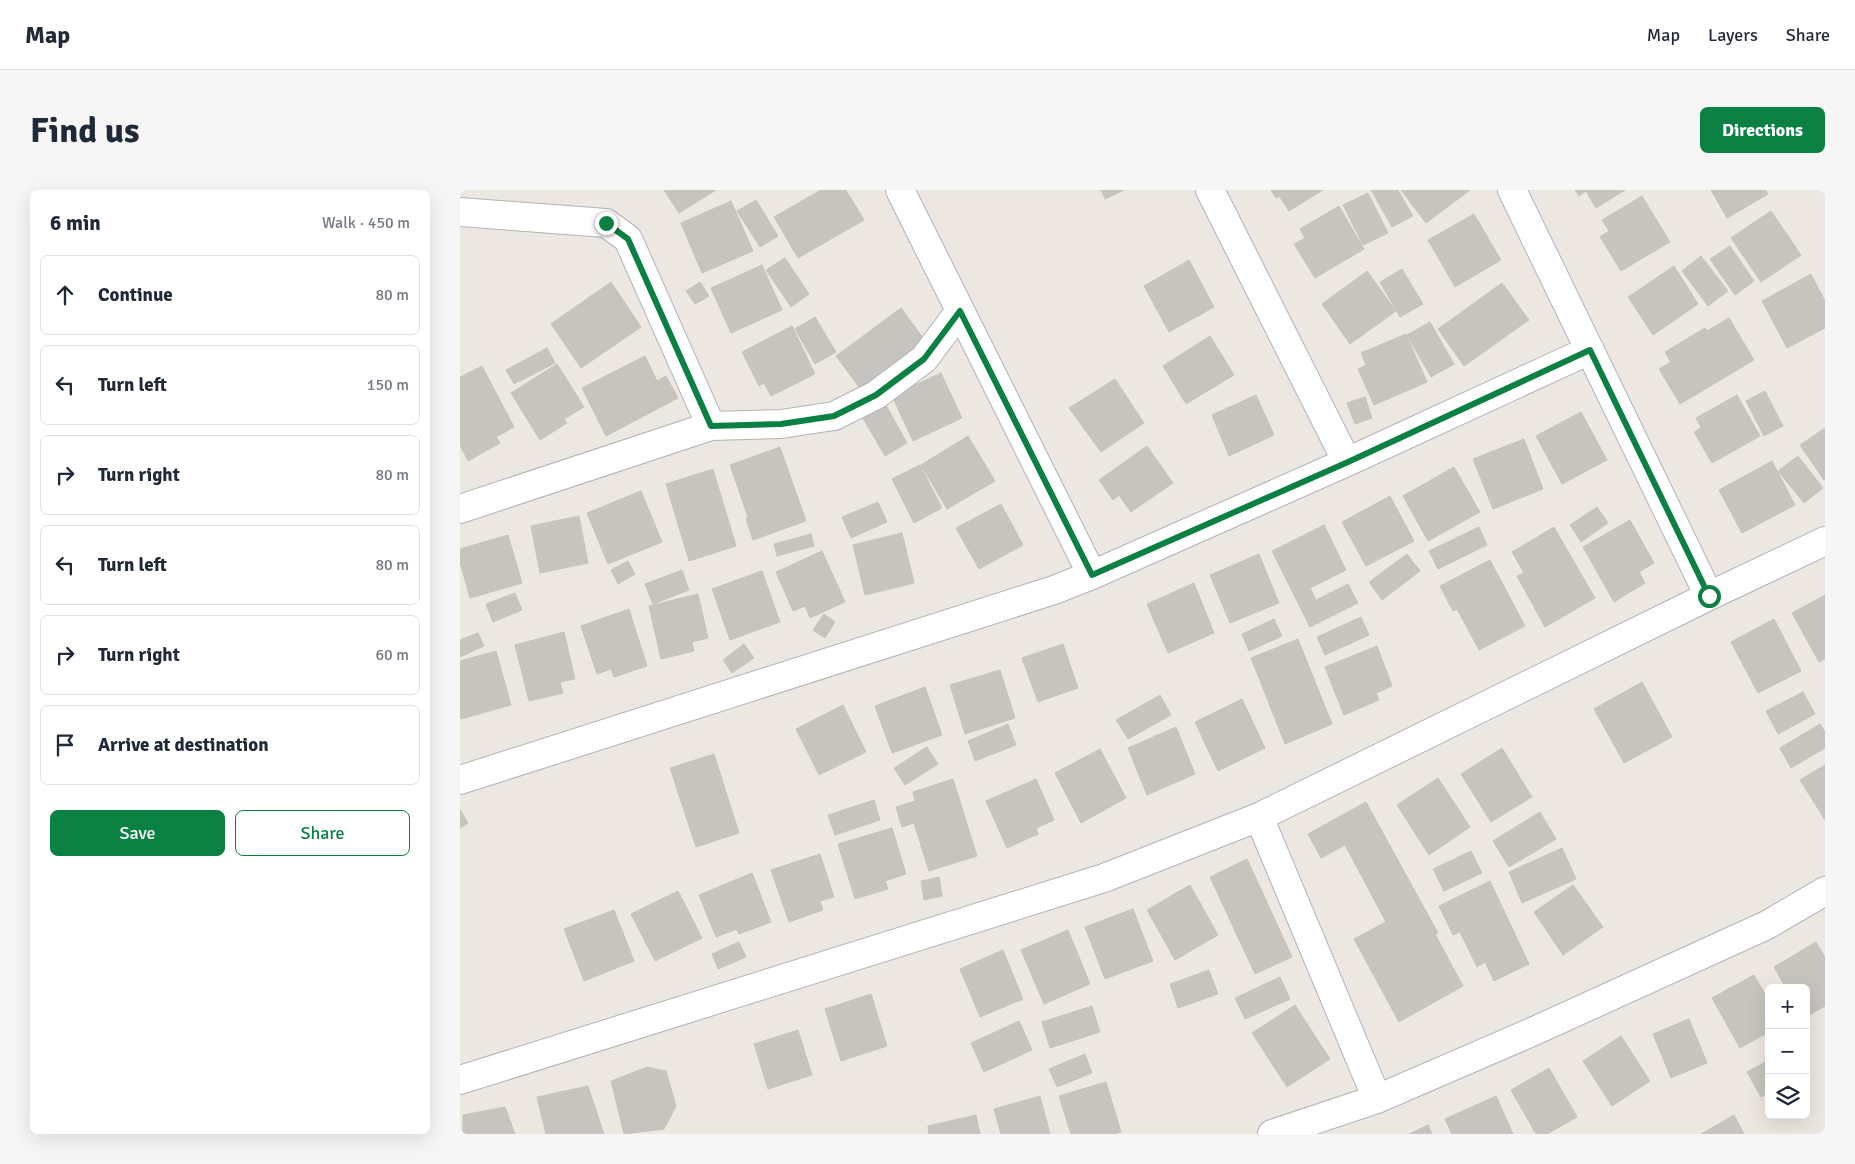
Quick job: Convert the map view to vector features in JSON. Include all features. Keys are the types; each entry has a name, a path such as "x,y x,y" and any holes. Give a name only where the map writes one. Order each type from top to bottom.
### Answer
{"street":[{"path":"900,190 1092,575"},
{"path":"1210,190 1348,462"},
{"path":"1512,190 1709,596"},
{"path":"460,212 606,223 628,239 711,426"},
{"path":"460,509 711,426 781,424 834,416 876,395 924,359 960,311"},
{"path":"460,780 1054,590 1348,462 1590,350"},
{"path":"460,1080 1104,878 1259,817 1825,541"},
{"path":"1259,817 1377,1099"},
{"path":"1272,1134 1377,1099 1532,1032 1767,925 1825,891"}],"building":[{"path":"664,190 716,190 679,213"},
{"path":"821,190 846,190 864,220 798,258 774,217"},
{"path":"1101,190 1124,190 1105,199"},
{"path":"1271,190 1323,190 1289,211 1279,196 1276,198"},
{"path":"1371,190 1398,190 1413,216 1392,227"},
{"path":"1401,190 1470,190 1426,223"},
{"path":"1575,190 1625,190 1596,208 1586,191 1579,196"},
{"path":"1711,190 1765,190 1768,194 1727,218"},
{"path":"1368,193 1388,233 1363,245 1343,205"},
{"path":"1642,196 1670,242 1621,271 1600,237 1609,231 1602,220"},
{"path":"756,200 778,236 760,247 737,211"},
{"path":"731,201 753,251 702,273 681,223"},
{"path":"1339,206 1364,249 1315,278 1294,244 1305,238 1300,229"},
{"path":"1771,211 1801,255 1761,282 1731,238"},
{"path":"1474,214 1501,260 1455,287 1428,240"},
{"path":"1730,246 1754,281 1735,295 1710,259"},
{"path":"1701,256 1728,291 1708,306 1682,271"},
{"path":"785,258 809,294 791,307 766,270"},
{"path":"1189,260 1214,307 1169,332 1144,286"},
{"path":"762,265 782,310 731,333 711,288"},
{"path":"1674,266 1698,304 1653,335 1628,297"},
{"path":"1402,269 1423,304 1400,317 1380,282"},
{"path":"1367,271 1396,311 1350,344 1322,304"},
{"path":"1811,274 1825,301 1825,328 1787,348 1762,301"},
{"path":"611,282 641,327 581,368 551,324"},
{"path":"700,282 709,296 695,304 686,291"},
{"path":"1502,283 1529,320 1464,366 1438,329"},
{"path":"901,308 929,346 864,394 836,356"},
{"path":"815,317 836,352 815,364 795,329"},
{"path":"1729,318 1754,360 1680,404 1659,369 1671,362 1665,352 1705,328 1707,331"},
{"path":"1430,322 1454,364 1431,377 1407,335"},
{"path":"792,326 815,374 771,396 764,383 759,386 742,352"},
{"path":"1406,334 1427,382 1374,405 1358,369 1366,365 1361,353"},
{"path":"1210,336 1234,375 1186,404 1163,366"},
{"path":"547,348 555,363 514,384 506,370"},
{"path":"645,356 657,381 666,376 678,398 606,436 582,388"},
{"path":"557,364 584,407 564,419 567,423 540,440 511,393"},
{"path":"482,366 514,427 496,437 500,443 468,461 460,445 460,377"},
{"path":"941,373 962,418 913,441 892,396"},
{"path":"1115,379 1144,423 1101,452 1069,408"},
{"path":"1765,391 1783,426 1764,436 1746,401"},
{"path":"1256,395 1274,435 1229,456 1212,415"},
{"path":"1737,395 1760,436 1712,463 1694,432 1701,428 1696,418"},
{"path":"1365,397 1372,418 1355,424 1347,403"},
{"path":"883,400 907,443 885,456 860,413"},
{"path":"1581,412 1607,460 1562,484 1536,436"},
{"path":"1825,428 1825,479 1824,480 1800,445"},
{"path":"968,436 995,481 947,509 921,465"},
{"path":"1524,439 1543,489 1493,509 1473,459"},
{"path":"1147,446 1173,483 1131,512 1119,495 1113,500 1099,480"},
{"path":"780,447 806,521 753,540 746,518 748,517 730,465"},
{"path":"1798,456 1823,488 1804,503 1778,471"},
{"path":"1772,461 1795,505 1742,533 1719,490"},
{"path":"920,465 942,508 914,523 892,479"},
{"path":"1454,467 1480,512 1428,541 1403,496"},
{"path":"713,469 736,546 689,561 666,484"},
{"path":"641,491 662,542 608,564 587,513"},
{"path":"1390,496 1414,541 1366,566 1342,522"},
{"path":"878,502 887,522 851,538 842,517"},
{"path":"1001,504 1023,545 979,569 956,528"},
{"path":"1597,507 1608,523 1581,542 1570,525"},
{"path":"579,516 588,563 540,573 531,526"},
{"path":"1630,520 1654,563 1639,572 1645,583 1614,602 1583,547"},
{"path":"1324,525 1346,570 1310,588 1316,600 1348,584 1358,603 1310,627 1272,551"},
{"path":"1479,527 1487,545 1438,569 1429,551"},
{"path":"1554,527 1595,598 1545,627 1517,576 1524,573 1512,552"},
{"path":"902,533 914,583 865,595 853,545"},
{"path":"811,534 814,546 777,556 774,544"},
{"path":"508,535 522,583 470,598 460,562 460,549"},
{"path":"822,551 845,602 810,618 805,606 793,611 776,572"},
{"path":"1259,554 1279,603 1230,623 1210,575"},
{"path":"1407,554 1420,571 1382,600 1369,582"},
{"path":"1490,560 1525,626 1479,650 1457,609 1453,611 1440,586"},
{"path":"628,561 635,574 618,584 611,570"},
{"path":"682,570 689,590 653,604 645,584"},
{"path":"762,571 780,622 730,640 712,589"},
{"path":"1194,583 1214,633 1168,653 1147,604"},
{"path":"515,593 522,610 493,622 486,604"},
{"path":"698,594 708,638 692,642 694,651 661,659 649,606"},
{"path":"1825,595 1825,659 1819,662 1792,613"},
{"path":"629,609 647,666 614,677 611,669 597,674 581,626"},
{"path":"824,614 835,622 825,638 813,630"},
{"path":"1361,617 1369,635 1325,655 1317,637"},
{"path":"1274,619 1282,636 1249,651 1242,634"},
{"path":"1774,619 1801,671 1758,693 1731,642"},
{"path":"564,632 575,679 560,682 563,693 529,701 515,645"},
{"path":"478,633 484,646 460,657 460,640"},
{"path":"1298,639 1332,724 1285,744 1251,658"},
{"path":"744,644 754,658 732,673 723,660"},
{"path":"1063,644 1078,688 1038,702 1022,658"},
{"path":"1377,646 1392,686 1376,693 1379,700 1344,715 1325,667"},
{"path":"496,651 511,705 461,719 460,661"},
{"path":"1000,670 1015,718 965,734 950,685"},
{"path":"1642,682 1672,737 1624,763 1594,709"},
{"path":"925,687 942,735 892,753 875,706"},
{"path":"1803,692 1815,714 1778,734 1766,711"},
{"path":"1160,695 1171,715 1128,739 1116,720"},
{"path":"1242,699 1265,748 1218,771 1195,722"},
{"path":"843,705 866,752 819,775 796,729"},
{"path":"1008,724 1016,745 975,761 968,741"},
{"path":"1820,724 1825,732 1825,748 1791,768 1780,748"},
{"path":"1176,727 1195,774 1147,795 1128,748"},
{"path":"927,747 938,764 905,785 894,768"},
{"path":"1502,748 1532,797 1491,822 1461,774"},
{"path":"1100,749 1126,798 1081,823 1055,773"},
{"path":"714,754 739,833 696,847 670,768"},
{"path":"1825,765 1825,820 1800,780"},
{"path":"1438,778 1470,827 1429,855 1397,805"},
{"path":"953,779 977,856 929,871 914,823 902,827 896,807 915,801 913,792"},
{"path":"1036,779 1054,820 1036,828 1038,834 1007,848 986,801"},
{"path":"874,800 880,820 835,835 828,815"},
{"path":"1366,802 1438,933 1435,934 1463,986 1399,1022 1354,939 1386,922 1345,845 1321,858 1308,834"},
{"path":"460,810 468,823 460,828"},
{"path":"1540,812 1556,839 1509,867 1493,841"},
{"path":"892,828 906,874 885,881 888,889 855,899 838,844"},
{"path":"1562,848 1576,879 1522,903 1509,872"},
{"path":"1471,851 1482,873 1444,891 1433,869"},
{"path":"820,854 834,897 820,901 823,910 789,922 771,870"},
{"path":"1247,859 1292,957 1255,974 1210,877"},
{"path":"752,873 771,922 739,934 737,929 716,937 699,895"},
{"path":"939,877 942,896 924,900 921,881"},
{"path":"1490,881 1529,964 1494,981 1485,962 1477,967 1460,932 1453,935 1439,906"},
{"path":"1190,885 1218,935 1175,960 1147,910"},
{"path":"1573,885 1603,927 1563,955 1534,912"},
{"path":"678,891 702,938 655,961 631,914"},
{"path":"1133,909 1153,961 1105,979 1085,927"},
{"path":"614,910 634,961 584,981 564,929"},
{"path":"1068,930 1090,984 1044,1004 1021,950"},
{"path":"739,942 746,957 718,969 712,954"},
{"path":"1816,942 1825,957 1825,1006 1810,1015 1810,984 1784,984 1774,967"},
{"path":"1003,950 1023,999 980,1017 960,969"},
{"path":"1209,970 1218,994 1178,1008 1170,984"},
{"path":"1754,975 1765,994 1765,1034 1740,1048 1712,998"},
{"path":"1280,977 1290,999 1245,1019 1235,998"},
{"path":"871,994 887,1046 841,1061 825,1009"},
{"path":"1295,1005 1330,1059 1287,1087 1252,1033"},
{"path":"1092,1006 1100,1032 1050,1048 1042,1022"},
{"path":"1689,1019 1707,1063 1671,1078 1653,1034"},
{"path":"1019,1021 1032,1050 984,1072 971,1043"},
{"path":"798,1030 812,1075 768,1089 754,1044"},
{"path":"1621,1036 1650,1081 1612,1106 1583,1061"},
{"path":"1085,1054 1092,1073 1057,1087 1049,1069"},
{"path":"1765,1062 1765,1094 1761,1097 1747,1072"},
{"path":"647,1067 666,1071 676,1106 664,1129 624,1134 611,1081"},
{"path":"1549,1068 1577,1117 1547,1134 1536,1134 1511,1090"},
{"path":"1106,1082 1121,1132 1114,1134 1071,1134 1059,1096"},
{"path":"588,1086 604,1134 546,1134 537,1097"},
{"path":"1040,1096 1050,1134 1001,1134 994,1109"},
{"path":"1496,1096 1513,1134 1452,1134 1445,1119"},
{"path":"505,1107 515,1134 463,1134 463,1115"},
{"path":"976,1115 980,1134 929,1134 928,1126"},
{"path":"1734,1115 1744,1134 1701,1134"},
{"path":"1428,1125 1432,1134 1409,1134"}],"route":[{"path":"606,223 628,239 711,426 781,424 834,416 876,395 924,359 960,311 1092,575 1348,462 1590,350 1709,596"}]}
